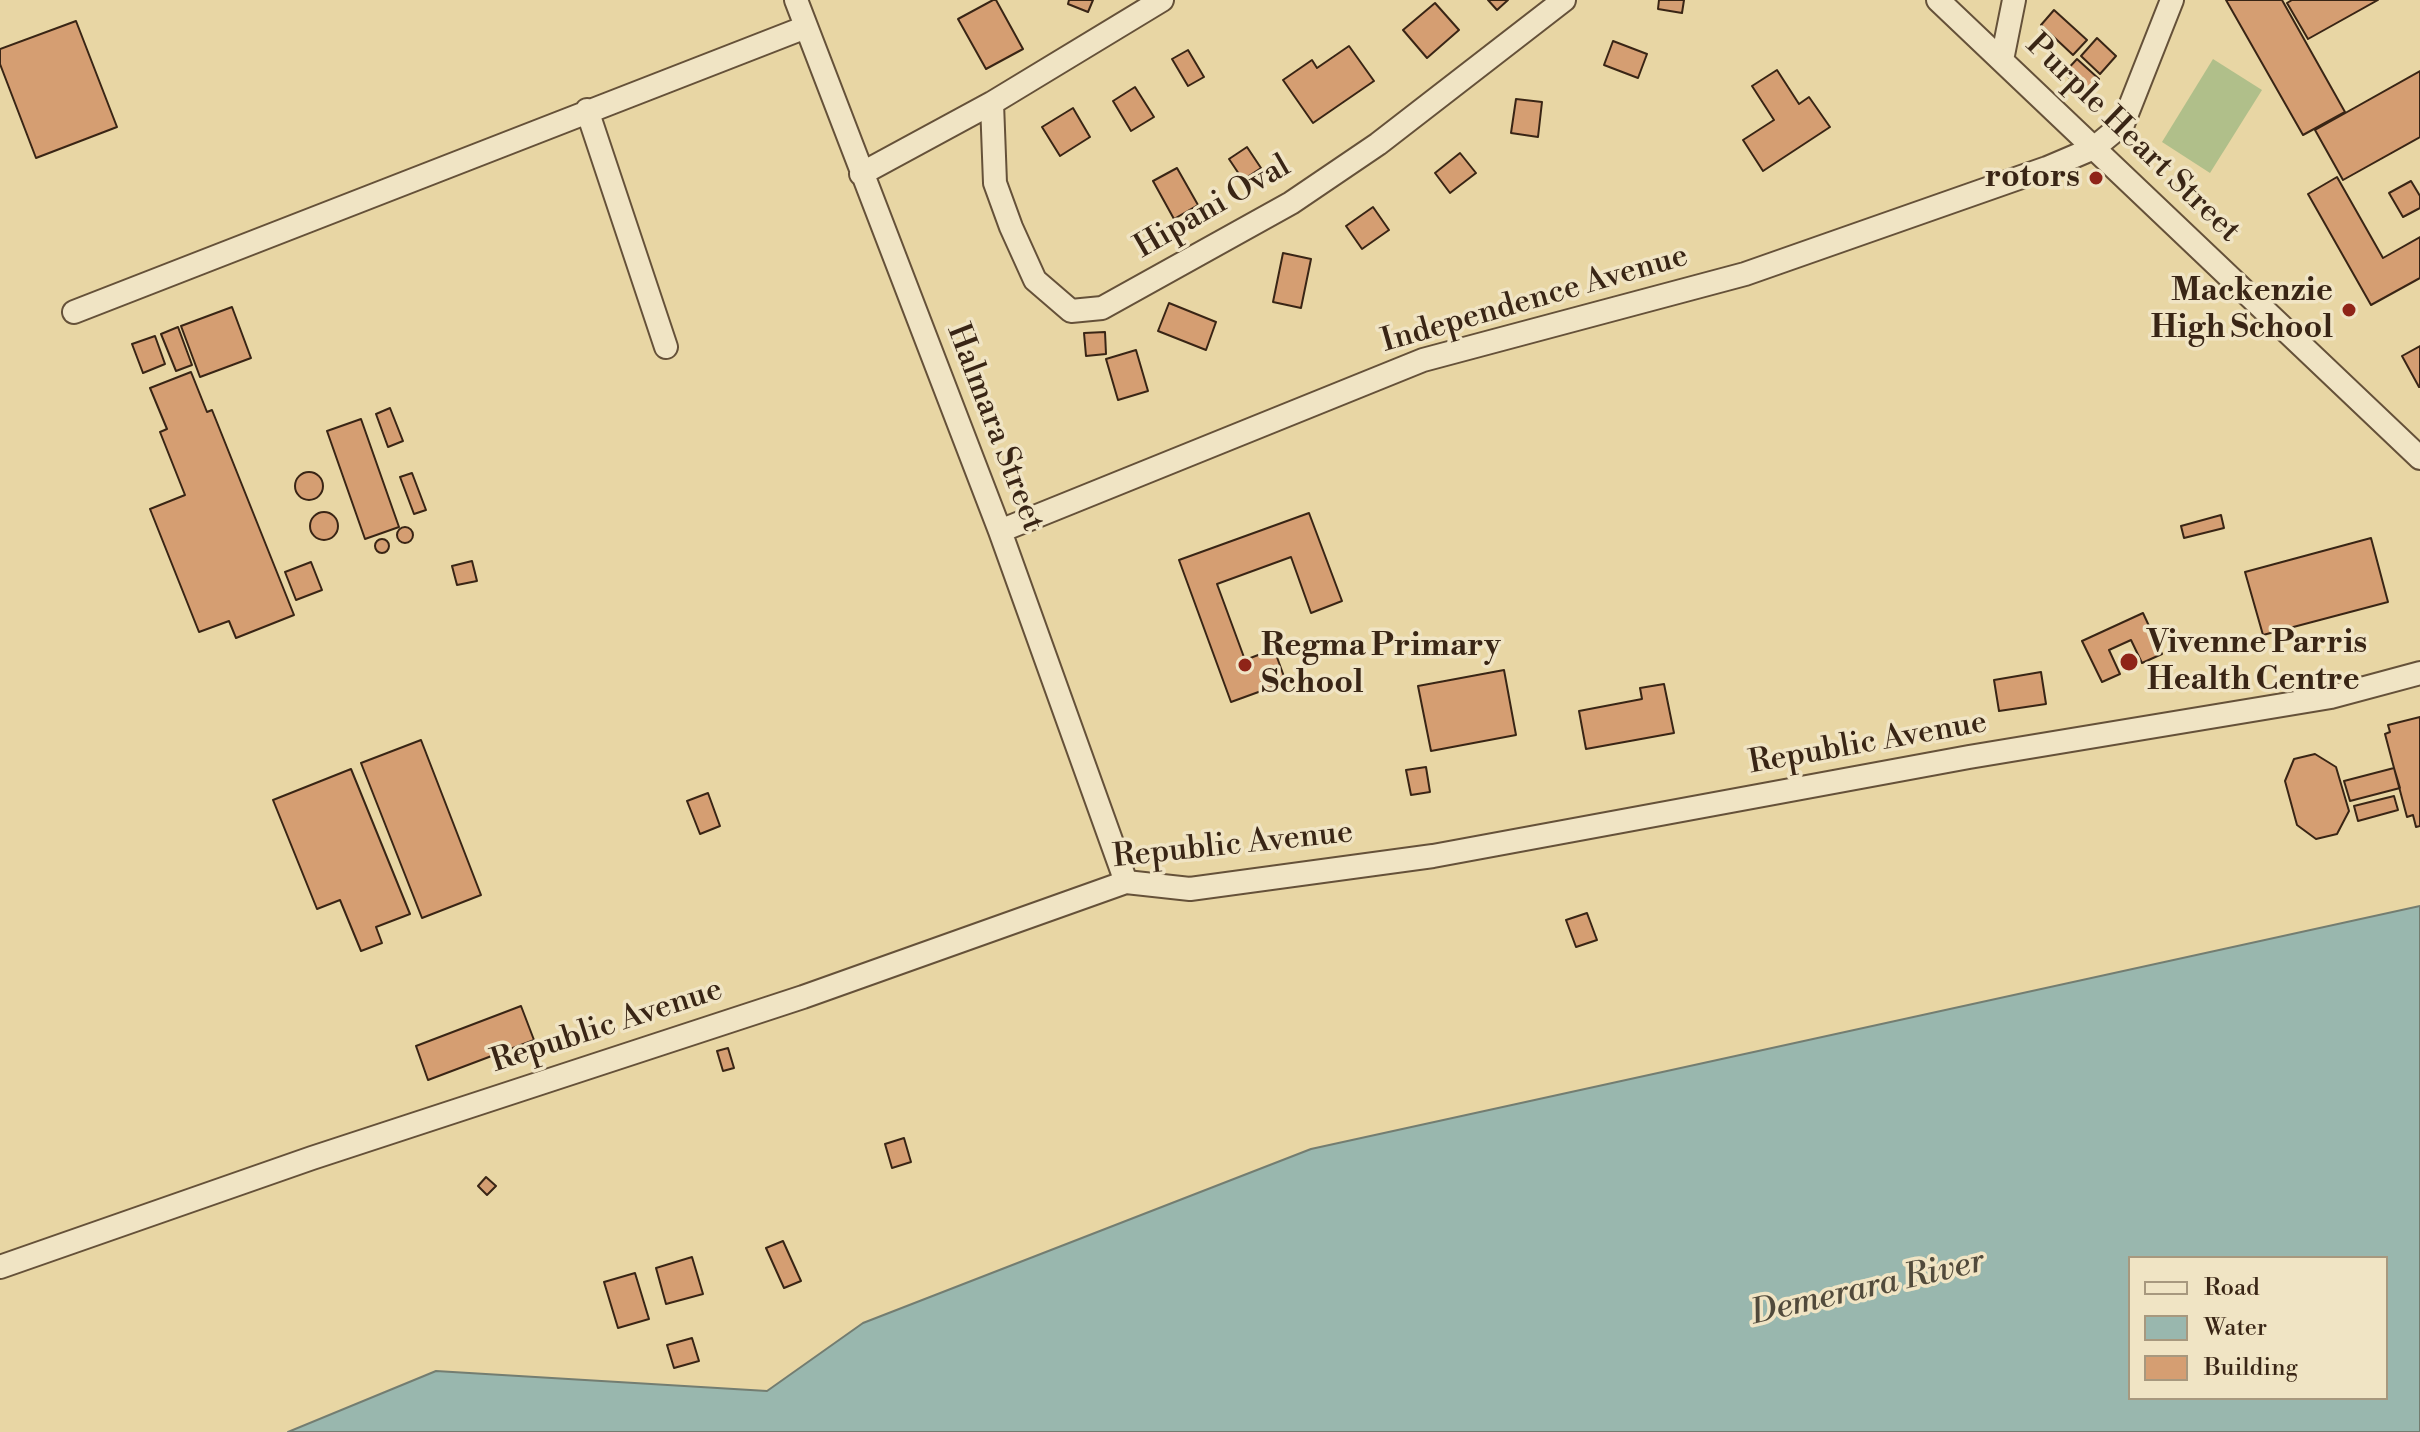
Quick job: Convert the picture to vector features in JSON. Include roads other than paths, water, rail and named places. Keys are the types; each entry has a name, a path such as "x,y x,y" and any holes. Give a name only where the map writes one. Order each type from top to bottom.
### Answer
{"street":[{"name":"Halmara Street","path":"796,0 1000,531 1126,882"},
{"path":"861,174 992,103 1162,0"},
{"name":"Hipani Oval","path":"992,103 995,183 1035,280 1071,311 1102,308 1291,203 1378,144 1564,0"},
{"name":"Purple Heart Street","path":"1938,0 2420,458"},
{"path":"2002,60 2014,0"},
{"name":"Independence Avenue","path":"1000,531 1423,360 1745,274 2047,168 2094,148 2123,124 2172,0"},
{"path":"74,312 806,27"},
{"path":"587,110 666,347"},
{"name":"Republic Avenue","path":"0,1267 312,1158 803,997 1126,882 1190,889 1433,856 1969,757 2331,697 2420,673"}],"water":[{"name":"Demerara River","path":"2420,906 2420,1432 288,1432 436,1371 767,1391 863,1323 1311,1149"}],"place":[{"name":"rotors","path":"2096,178"},
{"name":"Mackenzie High School","path":"2349,310"},
{"name":"Vivenne Parris Health Centre","path":"2129,662"},
{"name":"Regma Primary School","path":"1245,665"}]}
